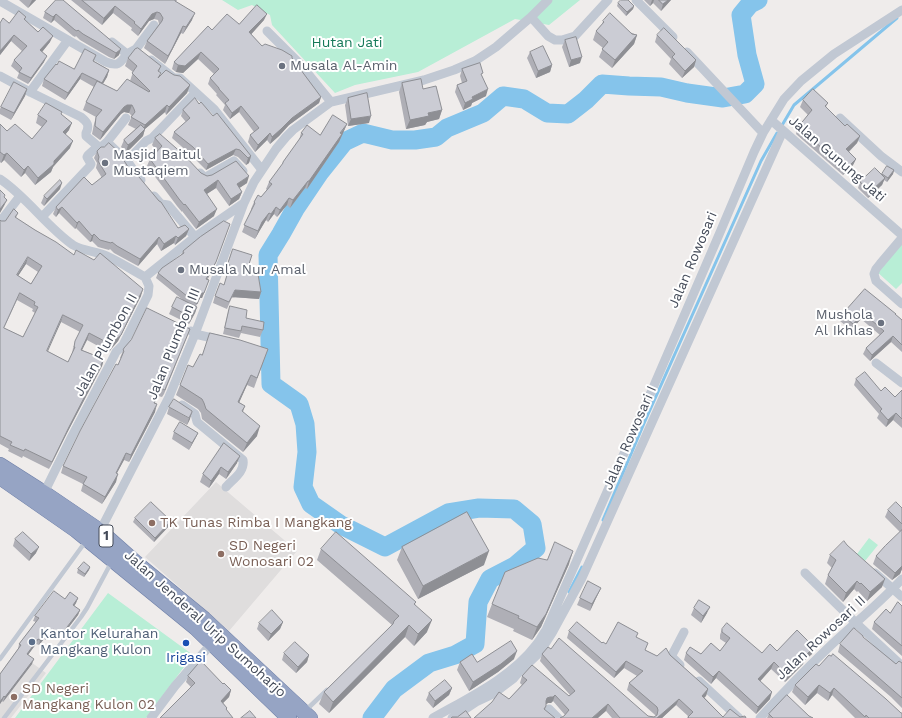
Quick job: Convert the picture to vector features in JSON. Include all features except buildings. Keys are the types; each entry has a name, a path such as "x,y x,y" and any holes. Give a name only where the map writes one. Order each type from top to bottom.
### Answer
{"highway":[{"name":"Jalan Jenderal Urip Sumoharjo","path":"0,465 44,493 94,535 136,563 204,619 306,715"},
{"name":"1","path":"0,477 94,535 112,560 196,628 289,718"}],"street":[{"name":"Jalan Plumbon III","path":"94,535 169,397 195,334 244,203 254,182 286,137 293,130 331,102 424,80 475,61 496,47 531,17 548,0"},
{"path":"531,17 548,36 555,40 562,40 576,36 604,10 608,0"},
{"path":"636,0 758,126 763,133"},
{"path":"0,1 106,62 114,65 120,64 127,54 136,49 154,25"},
{"name":"Jalan Rowosari","path":"433,718 504,676 536,645 546,630 652,390 754,152 763,133 784,99 801,81 827,60 902,10"},
{"path":"267,31 301,65 331,102"},
{"path":"103,34 127,54"},
{"path":"30,92 68,40"},
{"path":"136,49 174,78 180,78 214,109 262,170"},
{"path":"0,76 81,117 88,125 85,135 97,147"},
{"path":"127,161 146,141 159,135 195,92"},
{"path":"42,217 90,166 91,164 87,157 88,155 97,147 100,148 107,142 126,118"},
{"path":"840,118 881,156 902,172"},
{"name":"Jalan Gunung Jati","path":"771,120 902,235"},
{"name":"Jalan Rowosari I","path":"452,718 476,702 491,695 513,679 555,635 582,578 781,129"},
{"path":"107,142 127,161 161,204 168,205 195,237"},
{"path":"196,168 203,176 206,177 234,161 254,182"},
{"path":"0,179 12,188 63,238 85,250 108,257 144,277"},
{"path":"0,222 20,196"},
{"name":"Jalan Plumbon II","path":"44,493 116,352 123,345 146,309 149,286 144,277 195,237 244,203"},
{"path":"902,238 876,269 874,274 876,281 902,304"},
{"path":"182,327 195,334 231,342"},
{"path":"876,363 902,383"},
{"path":"169,397 195,414 197,422 243,460 244,464 242,468 235,478 226,486"},
{"path":"870,569 902,597"},
{"path":"805,573 902,666"},
{"name":"Jalan Rowosari II","path":"760,718 786,695 856,623 902,579"},
{"path":"684,632 672,657 739,718"},
{"path":"151,718 174,686 212,643"},
{"path":"549,709 558,718"}],"lane":[{"path":"0,659 94,535"},
{"path":"4,718 82,617 112,560"},
{"path":"306,715 331,685"}],"shaded area":[{"name":"SD Negeri Wonosari 02","path":"216,482 297,551 229,631 145,557"},
{"name":"SD Negeri Mangkang Kulon 02","path":"17,652 46,673 11,718 0,718 0,675"}],"green space":[{"name":"Hutan Jati","path":"222,0 580,0 549,25 515,19 418,72 355,85 335,93 272,25 270,15 252,5 238,10"},
{"path":"902,243 902,283 896,289 876,271"},
{"path":"869,538 878,545 865,561 857,554"},
{"path":"108,593 193,655 146,718 15,718"}],"waterway":[{"path":"372,718 394,689 429,663 455,655 475,644 478,602 490,579 515,566 536,548 532,524 514,509 479,508 448,513 385,547 341,525 311,504 303,487 307,452 305,424 299,404 271,384 268,255 295,209 320,172 344,142 363,133 392,140 415,140 436,137 447,128 483,113 503,96 524,99 547,113 568,114 586,100 602,84 661,87 687,93 723,98 745,94 755,84 747,55 741,15 750,4 758,0"},
{"path":"781,127 794,105 897,18"},
{"path":"603,520 645,421 761,161 777,133"},
{"path":"569,592 582,567"}],"place":[{"name":"Musala Al-Amin","path":"282,66"},
{"name":"Masjid Baitul Mustaqiem","path":"105,163"},
{"name":"Musala Nur Amal","path":"181,270"},
{"name":"Mushola Al Ikhlas","path":"881,323"},
{"name":"TK Tunas Rimba I Mangkang","path":"152,523"},
{"name":"SD Negeri Wonosari 02","path":"221,554"},
{"name":"Kantor Kelurahan Mangkang Kulon","path":"32,642"},
{"name":"Irigasi","path":"186,643"},
{"name":"SD Negeri Mangkang Kulon 02","path":"14,697"}]}
